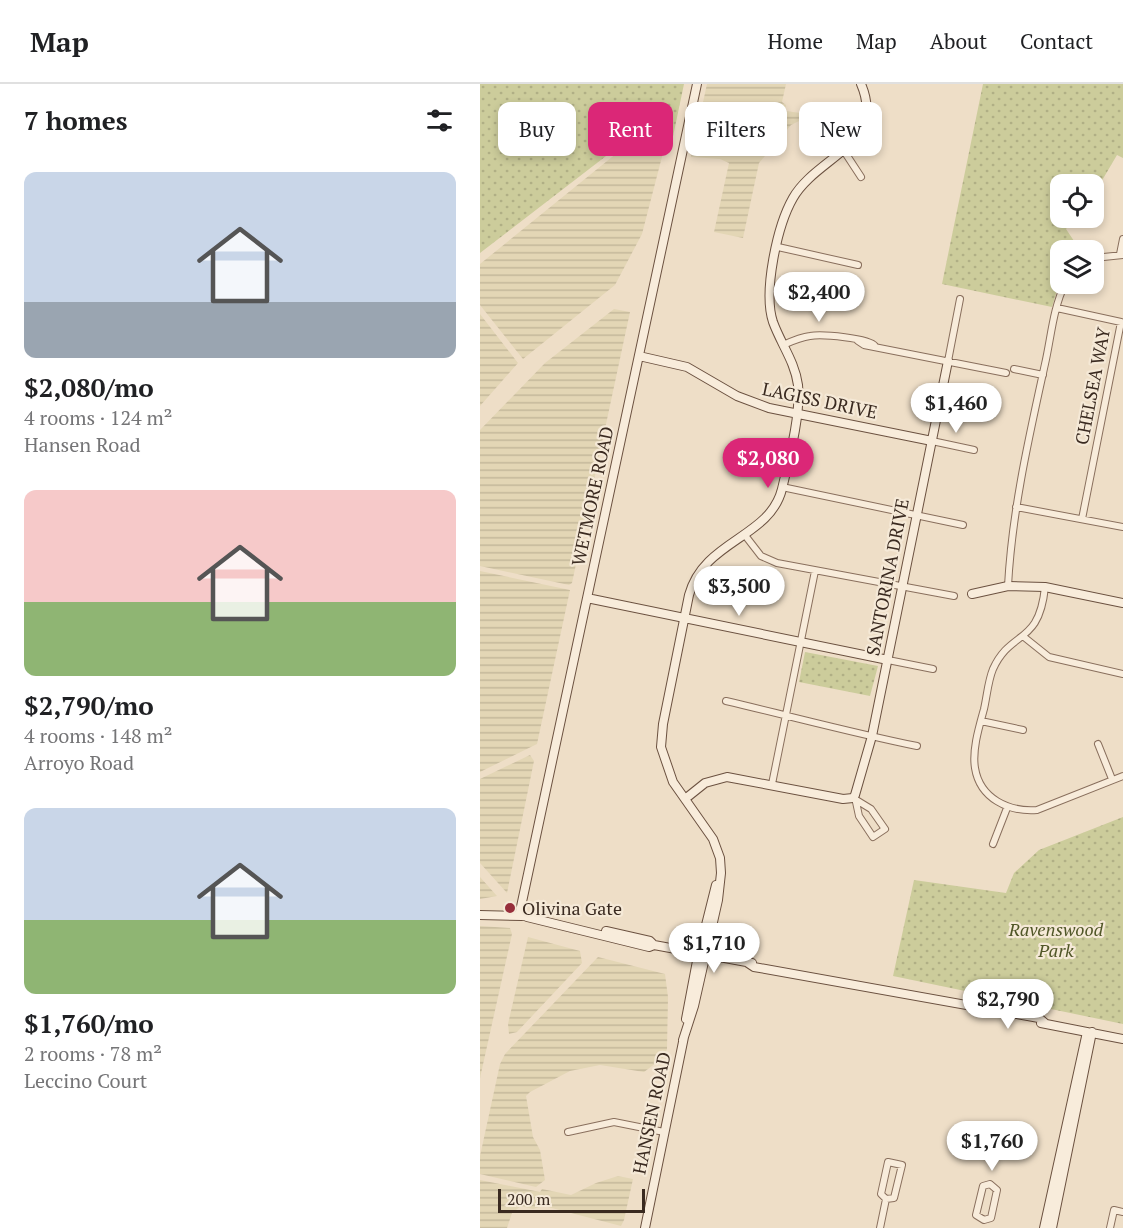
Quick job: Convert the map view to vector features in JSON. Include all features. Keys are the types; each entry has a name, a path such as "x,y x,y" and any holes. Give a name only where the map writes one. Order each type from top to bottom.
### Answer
{"street":[{"name":"WETMORE ROAD","path":"523,916 587,598 697,84"},
{"name":"HANSEN ROAD","path":"861,84 866,102"},
{"name":"HANSEN ROAD","path":"645,1228 702,954 718,900 721,873 720,858 713,838 668,773 661,739 692,585 698,573 716,553 769,513 782,487 796,414 797,379 772,320 769,304 778,247 787,209 801,186 813,173 837,156"},
{"path":"847,156 861,177"},
{"path":"1104,257 1121,254 1123,240"},
{"path":"778,247 858,265"},
{"path":"1008,586 1010,544 1016,507 1042,375 1062,294"},
{"path":"948,361 960,300"},
{"name":"CHELSEA WAY","path":"1057,308 1121,322 1082,519"},
{"path":"783,345 814,335 858,340 872,342 875,346 1006,373"},
{"name":"LAGISS DRIVE","path":"639,356 687,367 741,398 796,414 932,441"},
{"name":"SANTORINA DRIVE","path":"855,800 872,736 948,361"},
{"path":"1014,369 1042,375"},
{"path":"932,441 974,450"},
{"path":"782,487 963,525"},
{"path":"1016,507 1123,527"},
{"path":"744,534 757,553 766,559 815,571 954,596"},
{"path":"772,784 815,571"},
{"path":"972,594 1008,586 1045,587 1123,603"},
{"path":"1045,587 1041,616 1024,638 1006,650 993,670 981,721 975,768 988,794 1007,808 1037,810 1123,776"},
{"path":"587,598 933,669"},
{"path":"1024,638 1049,657 1123,674"},
{"path":"726,701 917,746"},
{"path":"981,721 1023,730"},
{"path":"1098,744 1112,779"},
{"path":"685,799 705,783 722,777 772,784 855,800 871,809 885,829 873,837 859,816 855,800"},
{"path":"993,844 1007,808"},
{"path":"480,915 523,916 649,947 654,945 767,965 793,973 1123,1039"},
{"path":"1044,1228 1089,1032"},
{"path":"1052,1228 1089,1032"},
{"path":"568,1132 614,1122 664,1132"},
{"path":"888,1162 902,1165 894,1198 886,1199 881,1194 888,1162"},
{"path":"990,1184 997,1190 991,1218 984,1220 976,1215 983,1186 990,1184"},
{"path":"880,1228 886,1199"},
{"path":"1110,1228 1114,1210 1123,1212"},
{"path":"982,1228 984,1220"}],"shaded area":[{"path":"707,84 786,84 782,102 703,102"},
{"path":"787,111 799,113 799,121 787,130"},
{"path":"613,156 662,156 642,234 615,285 523,359 480,305 480,264"},
{"path":"765,156 759,163 743,238 714,232 729,163 720,159 691,157"},
{"path":"614,309 630,312 572,583 569,585 480,566 480,430 545,363"},
{"path":"480,314 518,363 480,406"},
{"path":"480,571 570,590 537,744 480,772"},
{"path":"530,755 534,761 507,893 480,863 480,779"},
{"path":"480,877 497,896 480,899"},
{"path":"480,926 510,928 512,934 480,1078"},
{"path":"528,937 580,951 582,963 517,1032 509,1034 508,1024"},
{"path":"598,957 665,974 668,997 667,1049 664,1057 644,1072 600,1065 570,1071 530,1092 526,1096 533,1137 540,1150 545,1180 536,1187 480,1174 480,1156 500,1064 505,1054"},
{"path":"618,1176 633,1179 621,1226 544,1206 533,1209 521,1206 512,1213 507,1228 480,1228 480,1180 540,1192 542,1189 571,1195"}],"green space":[{"path":"480,84 684,84 673,136 673,102 588,102 588,156 606,156 480,253"},
{"path":"983,84 1123,84 1123,158 1117,155 1104,177 1104,174 1050,174 1050,228 1067,228 1073,240 1050,240 1050,294 1056,294 1052,307 942,284"},
{"path":"805,652 878,666 870,696 799,682"},
{"name":"Ravenswood Park","path":"1123,817 1123,1024 893,976 914,880 1006,893 1014,873 1039,850"}],"place":[{"name":"Olivina Gate","path":"510,908"}]}
